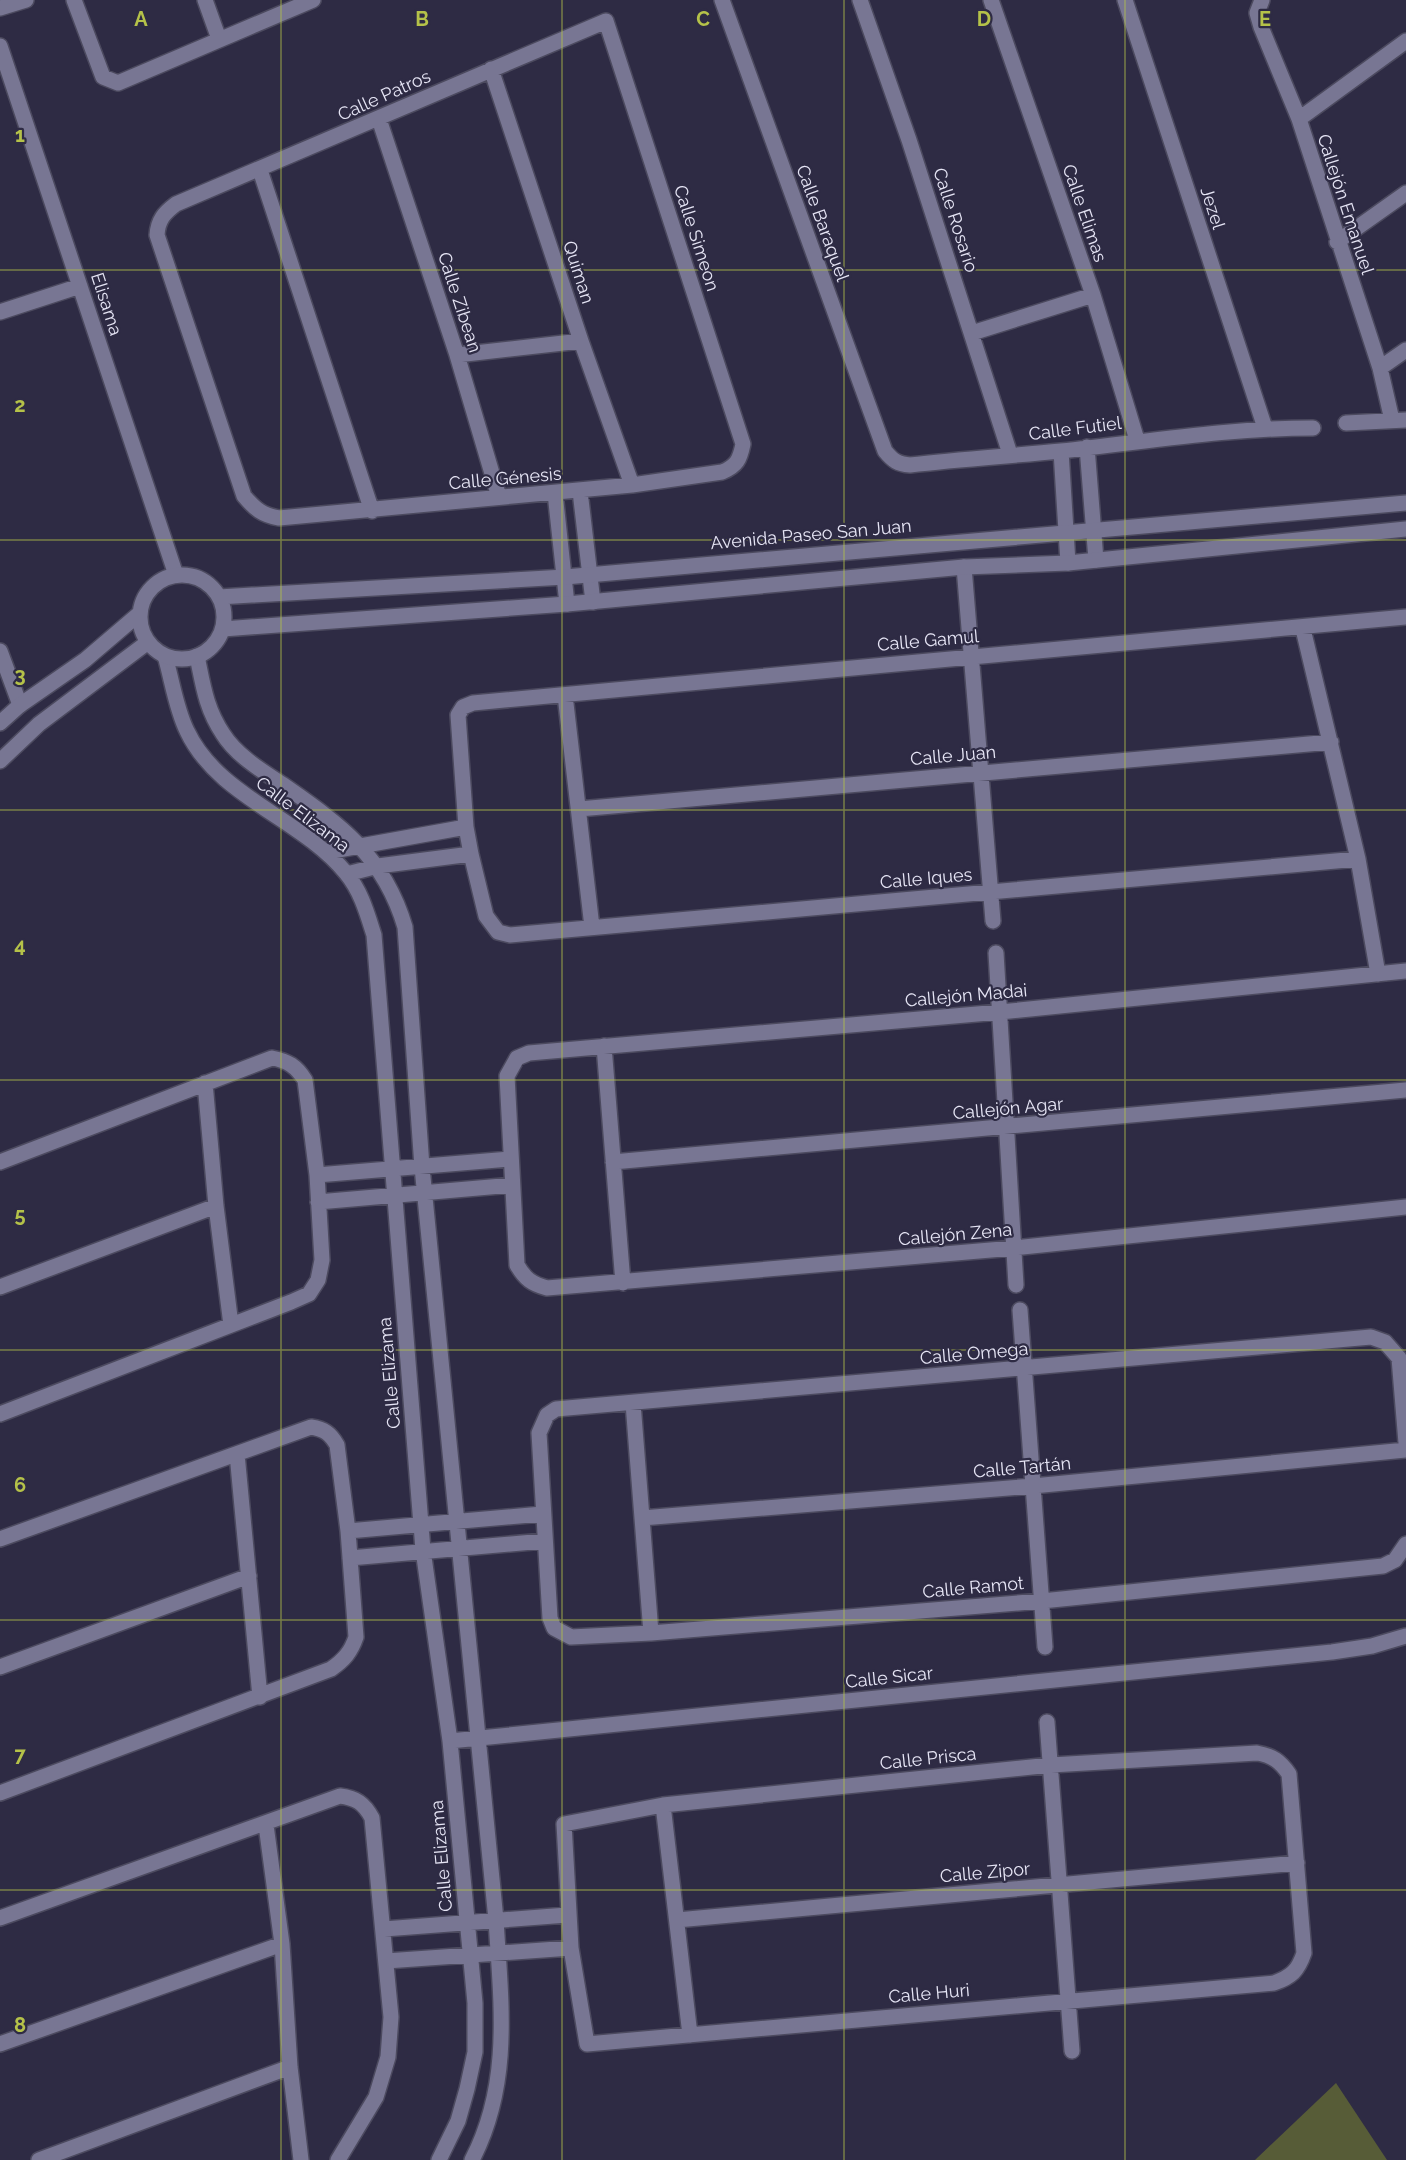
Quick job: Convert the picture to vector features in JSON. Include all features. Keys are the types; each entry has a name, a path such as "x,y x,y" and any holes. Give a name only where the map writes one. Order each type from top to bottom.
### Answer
{"street":[{"path":"0,8 26,0"},
{"path":"74,0 103,77 118,83 313,0"},
{"path":"205,0 219,39"},
{"name":"Calle Baraquel","path":"722,0 881,440 891,459"},
{"name":"Calle Rosario","path":"860,0 909,140 1010,454"},
{"name":"Calle Elimas","path":"991,0 1093,295 1137,440"},
{"name":"Jezel","path":"1125,0 1265,428"},
{"name":"Callejón Emanuel","path":"1261,1 1257,13 1260,27 1299,119 1337,242 1399,420"},
{"name":"Calle Patros","path":"279,518 266,516 254,508 244,496 157,235 158,223 165,212 176,204 379,120 491,69 606,21"},
{"name":"Calle Simeon","path":"606,21 743,444 740,457 734,467"},
{"path":"1299,119 1406,42"},
{"name":"Elisama","path":"0,46 176,575"},
{"name":"Quiman","path":"491,69 581,341 632,485"},
{"name":"Calle Zibean","path":"379,120 457,355 499,498"},
{"path":"260,170 372,511"},
{"path":"1337,242 1406,193"},
{"path":"0,312 80,286"},
{"path":"972,333 1093,295"},
{"path":"457,355 581,341"},
{"path":"1380,368 1406,350"},
{"path":"1346,423 1399,420"},
{"name":"Calle Futiel","path":"891,459 898,464 910,465 1265,428 1313,428"},
{"path":"1088,447 1096,560"},
{"path":"1061,451 1068,563"},
{"name":"Calle Génesis","path":"279,518 632,485 722,472 734,467"},
{"path":"580,490 592,602"},
{"path":"555,493 567,604"},
{"name":"Avenida Paseo San Juan","path":"219,597 565,576 1406,503"},
{"path":"223,629 592,602 964,567 1068,563 1406,529"},
{"path":"964,567 983,771 993,921"},
{"path":"176,575 201,579 219,597 224,607 223,629 214,645 197,656 187,659 165,656 148,642 140,624 140,613 148,592 156,584 176,575"},
{"path":"0,723 20,705 84,660 140,613"},
{"name":"Calle Gamul","path":"466,827 458,715 464,707 473,703 972,655 1303,629 1406,617"},
{"path":"1303,629 1358,860 1378,974"},
{"path":"0,761 39,724 148,642"},
{"path":"0,651 20,705"},
{"name":"Calle Elizama","path":"165,656 187,731 212,766 241,791 327,852 347,874 364,903 374,935 423,1550 450,1741 475,2003 475,2052 458,2121 439,2160"},
{"name":"Calle Elizama","path":"197,656 206,704 224,736 255,766 310,803 361,845 378,866 396,899 405,927 422,1167 496,1920 503,2028 500,2072 492,2112 472,2160"},
{"path":"565,695 592,927"},
{"name":"Calle Juan","path":"579,809 983,771 1331,742"},
{"path":"327,852 466,827 471,854 378,866 347,874"},
{"name":"Calle Iques","path":"471,854 486,916 498,932 510,935 1358,860"},
{"path":"996,952 1016,1285"},
{"name":"Callejón Madai","path":"510,1158 507,1076 511,1065 517,1058 529,1053 1000,1012 1406,971"},
{"path":"604,1046 623,1283"},
{"path":"0,1162 272,1058 286,1060 298,1069 305,1080 317,1175 322,1260 318,1280 309,1294 0,1414"},
{"path":"205,1083 216,1206 231,1325"},
{"name":"Callejón Agar","path":"613,1162 1406,1090"},
{"path":"317,1175 510,1158 512,1185 318,1202"},
{"name":"Callejón Zena","path":"512,1185 517,1265 523,1276 533,1284 547,1288 1014,1248 1406,1207"},
{"path":"0,1287 216,1206"},
{"path":"1020,1310 1045,1647"},
{"name":"Calle Omega","path":"542,1514 539,1433 547,1415 556,1409 1371,1337 1385,1342 1399,1358 1406,1443"},
{"path":"633,1403 651,1633"},
{"path":"0,1539 311,1427 323,1429 332,1436 337,1445 348,1531 356,1637 352,1650 343,1661 330,1669 0,1793"},
{"name":"Calle Tartán","path":"642,1518 1034,1486 1406,1450"},
{"path":"237,1454 260,1697"},
{"path":"348,1531 542,1514 544,1541 350,1558"},
{"name":"Calle Ramot","path":"544,1541 550,1618 554,1628 571,1637 651,1633 1041,1601 1383,1566 1395,1560 1406,1544"},
{"path":"0,1667 249,1576"},
{"name":"Calle Sicar","path":"450,1741 1332,1652 1406,1636"},
{"path":"1047,1722 1072,2051"},
{"name":"Calle Prisca","path":"567,1915 564,1824 663,1805 1051,1765 1257,1753 1270,1755 1281,1762 1289,1774 1297,1863"},
{"path":"0,1918 266,1825 340,1796 354,1798 366,1806 372,1818 392,2017 388,2057 376,2097 338,2160"},
{"path":"663,1805 690,2035"},
{"path":"266,1825 282,1944 290,2067 301,2160"},
{"name":"Calle Zipor","path":"677,1920 1297,1863"},
{"name":"Calle Huri","path":"571,1948 587,2044 1274,1983 1290,1977 1299,1967 1304,1953 1297,1863"},
{"path":"384,1929 567,1915 571,1948 386,1961"},
{"path":"0,2044 282,1944"},
{"path":"39,2160 290,2067"}],"green space":[{"path":"1336,2083 1387,2160 1255,2160"}]}
